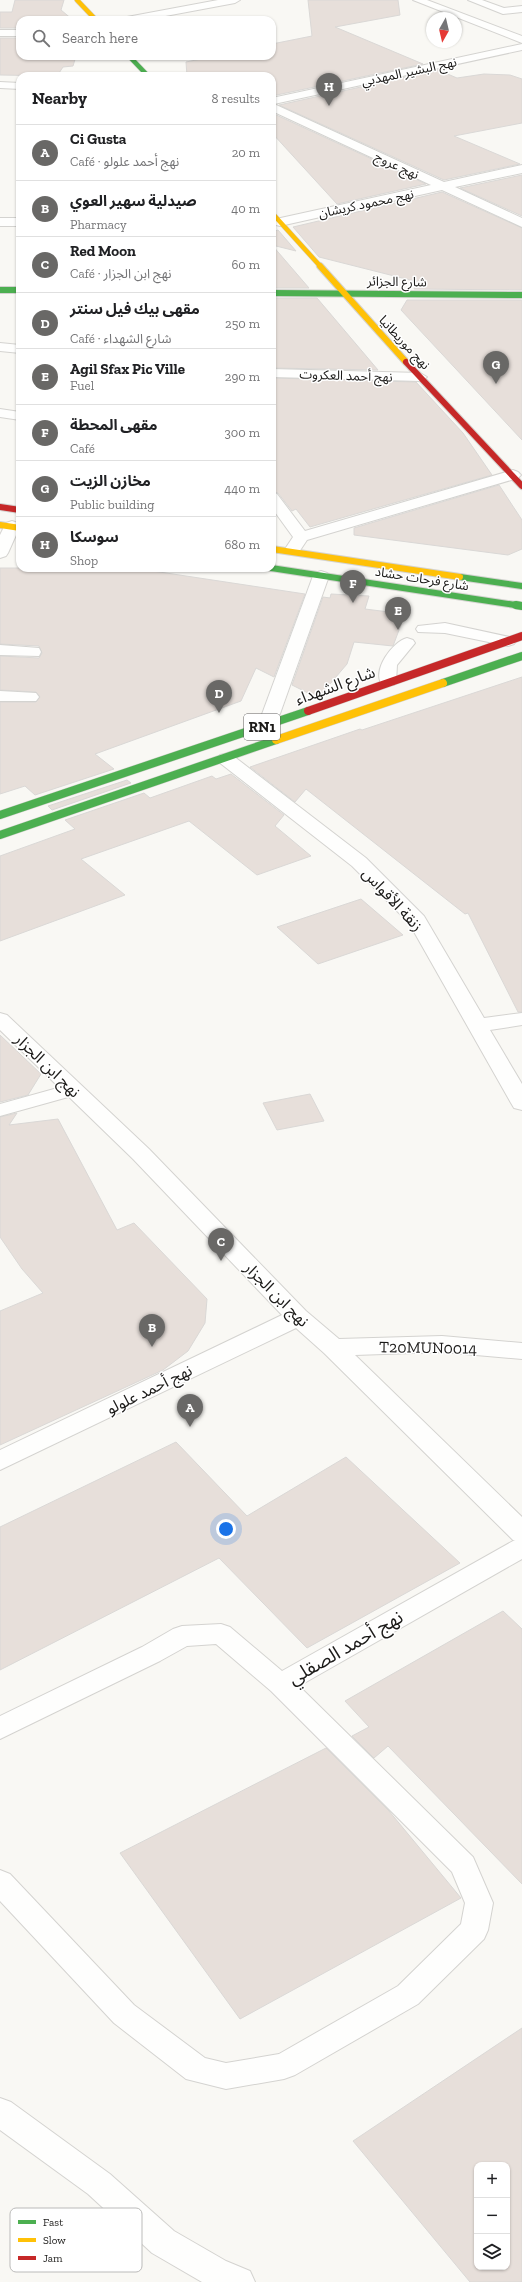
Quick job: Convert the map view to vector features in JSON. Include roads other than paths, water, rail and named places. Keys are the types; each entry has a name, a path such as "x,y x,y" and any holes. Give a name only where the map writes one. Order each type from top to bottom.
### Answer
{"main road":[{"path":"77,0 92,16"},
{"path":"133,60 144,72"},
{"name":"نهج موريطانيا","path":"277,222 518,481"},
{"path":"0,290 16,290"},
{"name":"شارع الجزائر","path":"276,293 522,296"},
{"path":"0,507 16,509"},
{"name":"شارع فرحات حشاد","path":"276,550 522,586"},
{"name":"شارع فرحات حشاد","path":"276,569 522,606"},
{"name":"شارع الشهداء","path":"0,816 267,725 515,638"},
{"name":"شارع الشهداء","path":"0,835 522,656"}],"street":[{"path":"149,16 235,0"},
{"path":"418,0 522,40"},
{"path":"0,33 16,33"},
{"name":"نهج البشير المهذبي","path":"276,100 522,47"},
{"path":"0,85 16,86"},
{"name":"نهج عروج","path":"276,109 522,223"},
{"name":"نهج محمود كريشان","path":"277,222 522,169"},
{"path":"0,222 16,222"},
{"path":"0,347 16,349"},
{"name":"نهج أحمد العكروت","path":"276,373 420,377"},
{"path":"0,413 16,415"},
{"path":"291,552 301,537 518,481"},
{"path":"276,502 301,537"},
{"path":"0,554 11,526"},
{"path":"267,725 321,576"},
{"path":"0,650 34,652"},
{"path":"0,696 30,697"},
{"name":"زنقة الأقواس","path":"226,758 359,862 402,903 417,920 522,1103"},
{"name":"نهج ابن الجزار","path":"0,1019 72,1090 141,1154 298,1317 333,1347 522,1533"},
{"path":"478,1025 522,1019"},
{"name":"نهج أحمد علولو","path":"0,1461 298,1317"},
{"name":"T20MUN0014","path":"333,1347 442,1344 522,1351"}],"lane":[{"path":"473,0 522,19"},
{"path":"503,11 522,9"},
{"path":"424,629 445,628 515,638"},
{"path":"388,682 386,673 389,664 407,643"},
{"path":"0,1110 72,1090"},
{"name":"نهج أحمد الصقلي","path":"0,1728 151,1654 182,1636 221,1634 280,1684 522,1547"},
{"path":"0,1882 124,2014 197,2070 226,2076 284,2066 408,1995 474,1930 479,1903 463,1865 280,1684"},
{"path":"0,2112 99,2184 125,2208"},
{"path":"142,2223 163,2242 215,2272 240,2282"}],"place":[{"name":"سوسكا","path":"329,106"},
{"name":"مخازن الزيت","path":"496,384"},
{"name":"مقهى المحطة","path":"353,603"},
{"name":"Agil Sfax Pic Ville","path":"398,630"},
{"name":"مقهى بيك فيل سنتر","path":"219,713"},
{"name":"Red Moon","path":"221,1261"},
{"name":"صيدلية سهير العوي","path":"152,1347"},
{"name":"Ci Gusta","path":"190,1427"}]}
